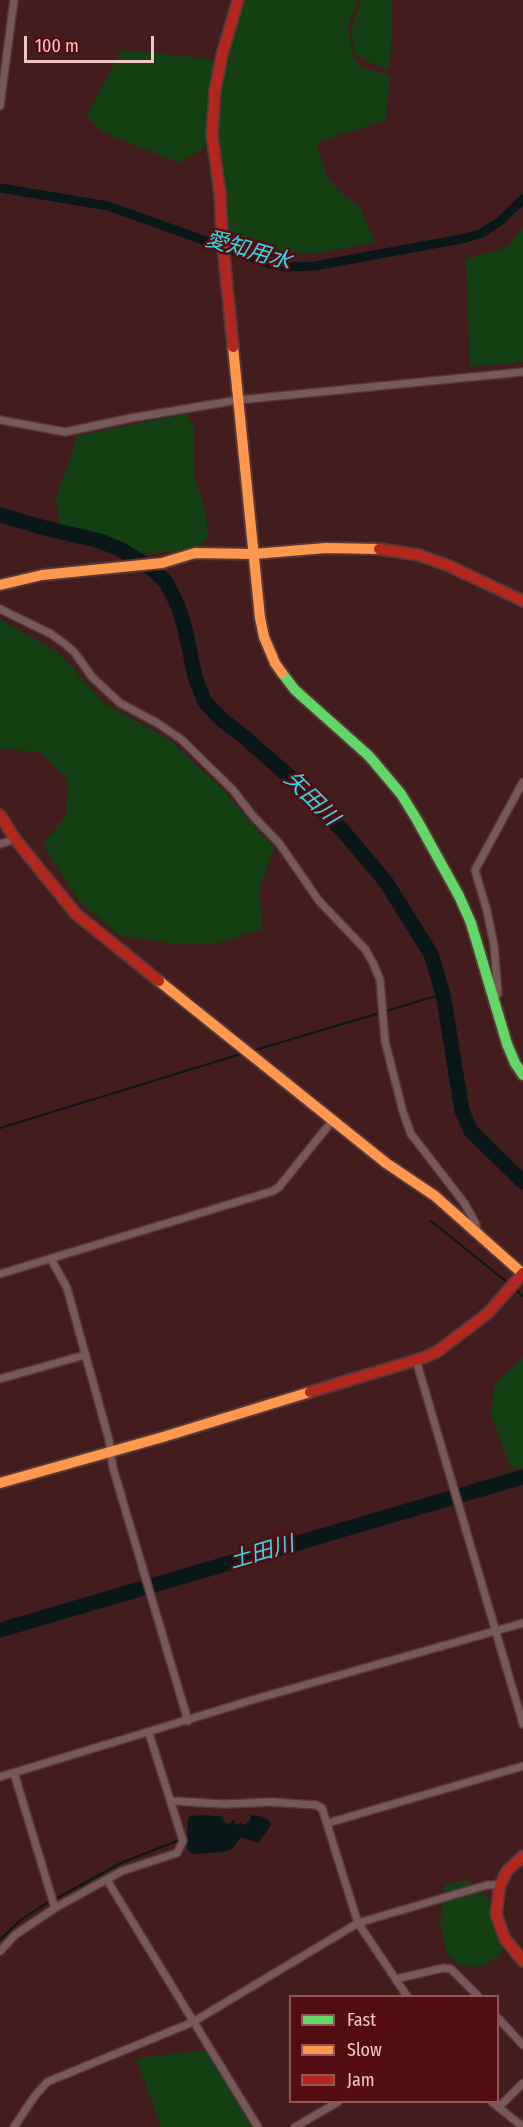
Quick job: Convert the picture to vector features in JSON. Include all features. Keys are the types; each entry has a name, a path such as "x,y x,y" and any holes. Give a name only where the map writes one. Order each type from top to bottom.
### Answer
{"street":[{"path":"0,106 14,0"},
{"path":"238,0 222,55 212,120 238,400 260,618 264,637 275,663 296,690 369,756 400,794 417,820 463,905 479,946 507,1044 523,1075"},
{"path":"0,420 65,432 238,400 523,372"},
{"path":"0,585 42,575 162,563 195,554 219,552 254,554 326,548 386,549 419,555 449,566 523,601"},
{"path":"0,609 51,634 65,644 75,653 92,677 120,704 159,724 182,740 233,790 253,816 279,843 330,915 365,950 374,963 380,980 386,1041 403,1112 411,1134 465,1204 476,1224 477,1234"},
{"path":"493,998 498,993 494,945 475,870 523,782"},
{"path":"0,815 15,839 76,914 332,1121 386,1163 435,1196 523,1274 488,1313 464,1333 438,1351 416,1360 390,1370 0,1483"},
{"path":"0,844 15,839"},
{"path":"0,1274 273,1191 279,1187 332,1121"},
{"path":"51,1259 67,1288 109,1440 109,1451 188,1721"},
{"path":"0,1379 85,1355"},
{"path":"416,1360 523,1724"},
{"path":"0,1777 252,1700 523,1623"},
{"path":"0,1951 15,1935 55,1908 122,1870 177,1853 183,1841 149,1733"},
{"path":"328,1823 523,1766"},
{"path":"15,1773 55,1908"},
{"path":"172,1801 225,1804 271,1802 316,1805 322,1808 358,1923 406,1995"},
{"path":"523,1856 507,1871 500,1885 496,1904 498,1923 505,1939 523,1961"},
{"path":"107,1880 258,2127"},
{"path":"14,2127 47,2082 193,2022 358,1923 487,1885 500,1885"},
{"path":"396,1979 443,1968 451,1969 477,1995"},
{"path":"499,2019 523,2044"},
{"path":"499,2107 523,2083"},
{"path":"295,2127 336,2103"},
{"path":"493,2103 523,2127"}],"green space":[{"path":"242,0 358,0 348,26 353,58 362,67 390,76 386,120 316,143 328,178 343,195 360,207 375,242 315,254 277,252 227,232 219,139 179,163 104,133 86,116 122,50 224,60"},
{"path":"361,0 392,0 391,50 388,71 355,55 351,29"},
{"path":"523,227 523,362 470,367 466,259 507,247"},
{"path":"186,414 194,426 194,474 206,515 208,535 198,549 182,552 139,553 106,539 60,529 56,496 72,456 76,436"},
{"path":"0,619 58,652 103,702 170,740 223,790 274,848 259,889 263,929 218,943 175,944 120,936 78,900 43,845 66,815 68,780 40,752 0,749"},
{"path":"523,1357 523,1468 511,1469 491,1415 495,1384"},
{"path":"468,1880 488,1898 505,1945 497,1957 487,1964 476,1967 459,1965 447,1955 440,1922 445,1884"},
{"path":"211,2050 251,2127 161,2127 136,2058"}],"shaded area":[{"path":"251,1815 260,1816 270,1821 271,1825 258,1843 241,1837 232,1849 194,1854 187,1848 188,1819 190,1816 219,1816 227,1824 232,1820 237,1825 240,1823 245,1825"}],"waterway":[{"name":"愛知用水","path":"0,188 108,206 270,264 286,267 315,266 466,238 482,233 500,221 523,199"},
{"name":"矢田川","path":"0,515 100,541 120,549 151,568 166,582 178,606 195,677 205,702 221,719 299,785 343,831 386,882 431,954 443,994 462,1111 471,1131 523,1182"},
{"path":"252,1051 443,994"},
{"path":"0,1128 244,1053"},
{"path":"431,1221 508,1283"},
{"path":"515,1289 523,1296"},
{"name":"土田川","path":"0,1630 523,1477"},
{"path":"55,1899 123,1862 180,1840"},
{"path":"0,1940 22,1919 50,1901"}],"traffic: fast":[{"path":"282,673 295,690 369,756 401,794 417,820 459,896 471,923 507,1044 523,1075"}],"traffic: slow":[{"path":"233,347 260,618 264,637 282,673"},
{"path":"0,585 42,575 162,563 195,553 254,554 326,548 379,549"},
{"path":"159,981 386,1163 435,1196 523,1274"},
{"path":"0,1483 310,1392"}],"traffic: jam":[{"path":"233,347 220,193 212,135 215,90 222,55 238,0"},
{"path":"379,549 419,555 449,566 523,601"},
{"path":"0,815 15,839 76,914 159,981"},
{"path":"310,1392 423,1358 438,1351 488,1313 523,1273"},
{"path":"523,1856 507,1871 500,1885 496,1914 505,1939 523,1961"}]}
